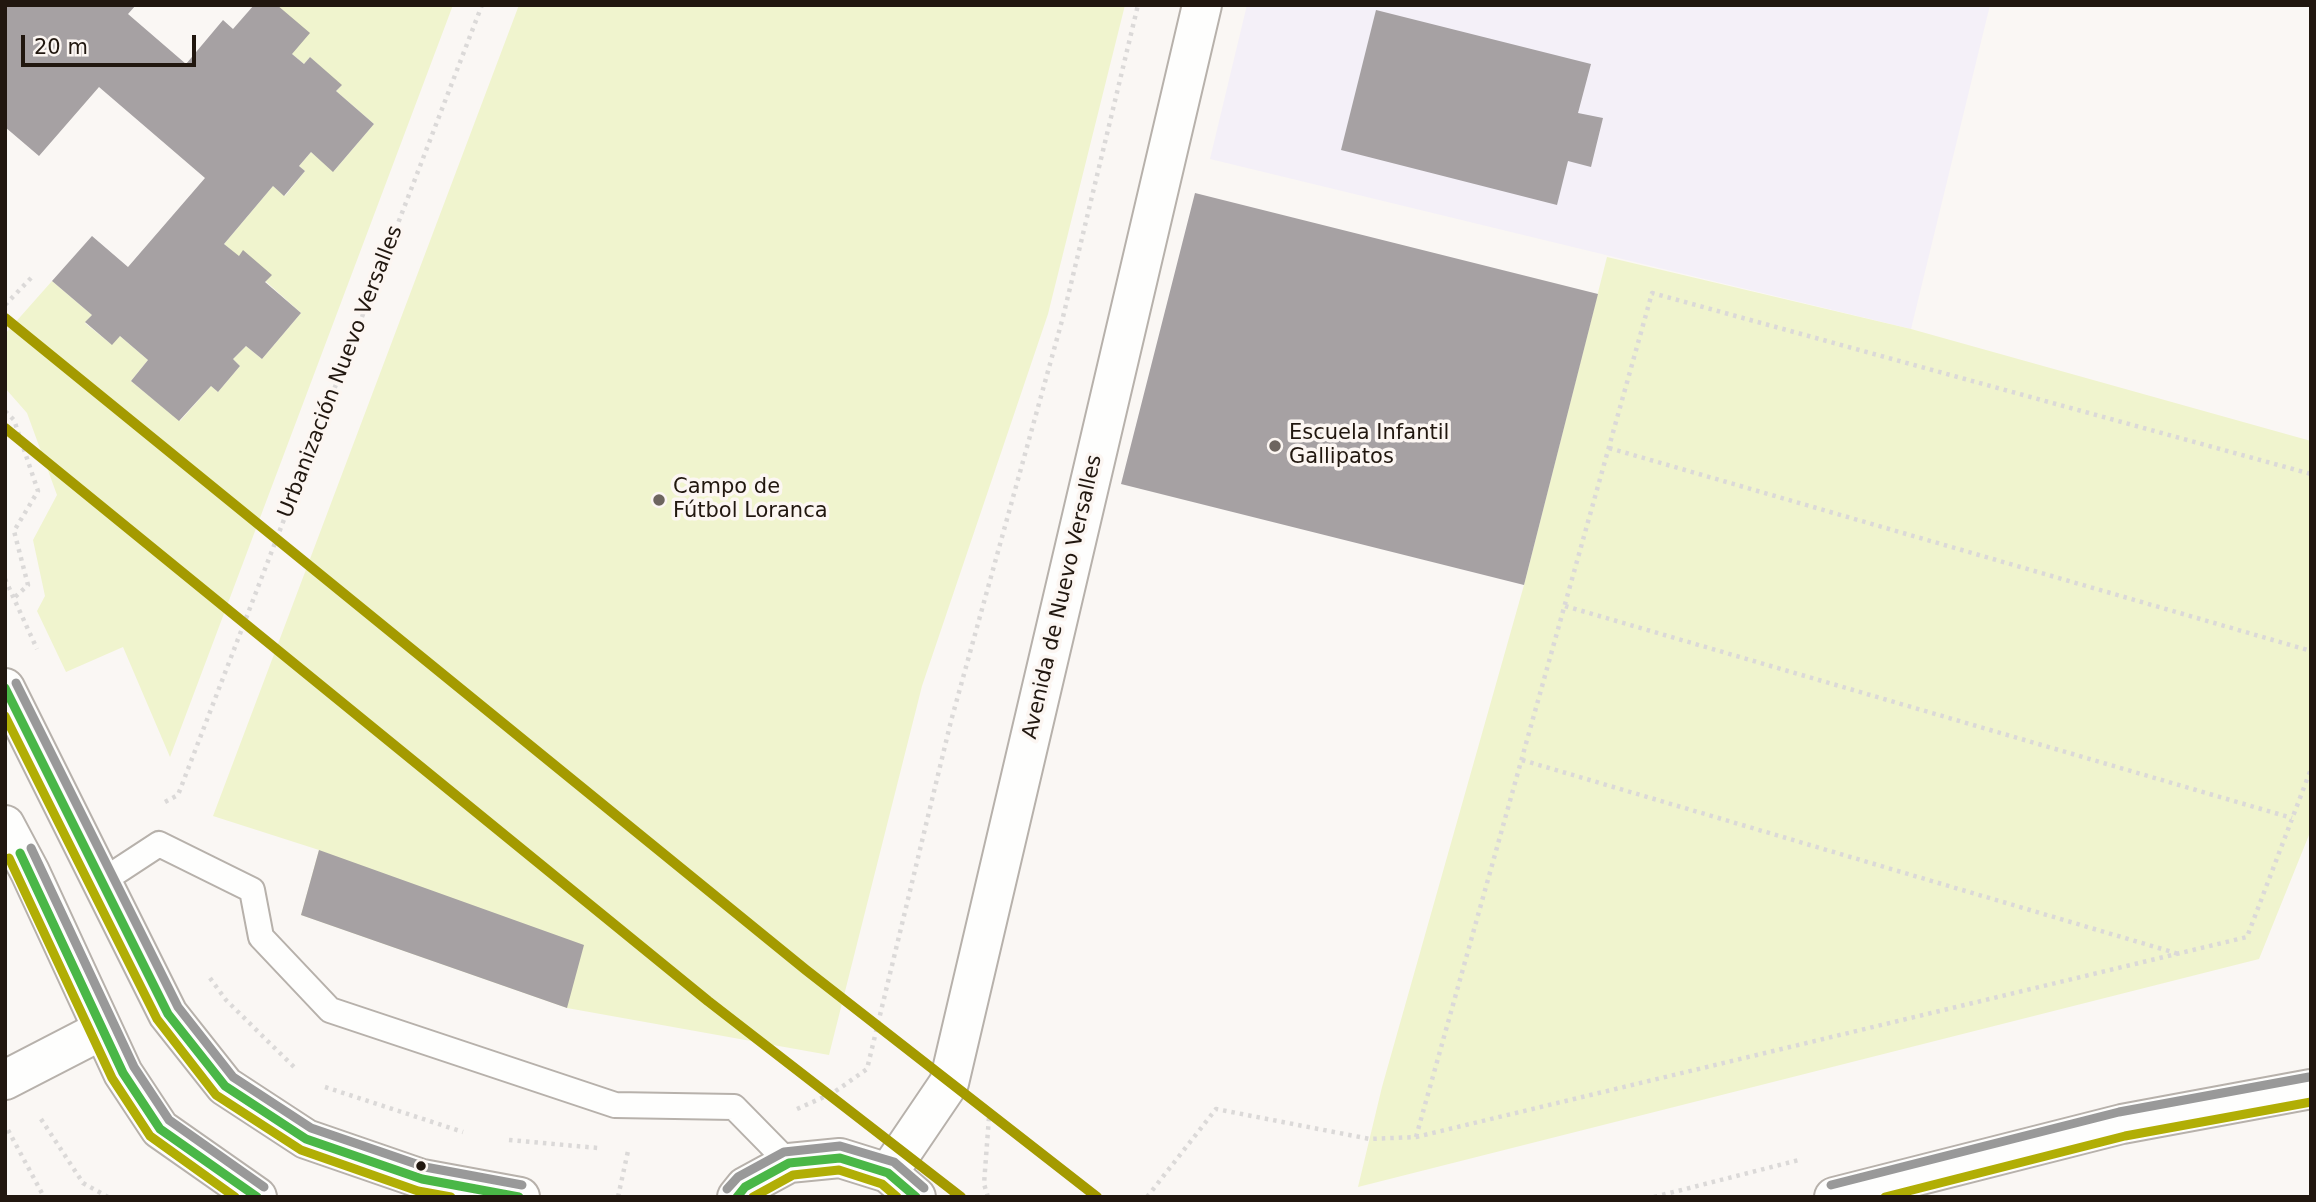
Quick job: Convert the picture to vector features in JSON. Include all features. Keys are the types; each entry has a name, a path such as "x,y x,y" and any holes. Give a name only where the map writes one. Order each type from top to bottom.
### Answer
{"main road":[{"name":"Avenida de Nuevo Versalles","path":"902,1185 949,1083 1202,5"},
{"path":"5,688 168,1014 225,1086 306,1139 422,1179 520,1197"},
{"path":"5,825 30,872 123,1073 160,1129 257,1197"},
{"path":"5,1080 102,1030"},
{"path":"1834,1197 2122,1124 2311,1089"},
{"path":"737,1197 745,1187 789,1163 840,1158 902,1185"}],"lane":[{"path":"100,882 159,844 252,890 261,937 330,1010 615,1104 734,1107 789,1163"}],"path":[{"name":"Urbanización Nuevo Versalles","path":"154,808 178,794 482,5"},
{"path":"752,1126 833,1093 867,1069 951,721 1063,317 1138,5"},
{"path":"5,305 33,276"},
{"path":"1416,1137 1652,293 2311,474"},
{"path":"5,411 14,421 38,491 14,531 28,585 14,598"},
{"path":"1609,448 2311,651"},
{"path":"5,579 37,649"},
{"path":"1565,606 2292,818"},
{"path":"1521,760 2179,954"},
{"path":"1147,1197 1216,1109 1370,1139 1416,1137 2247,937 2311,769"},
{"path":"209,977 226,1000 300,1073"},
{"path":"322,1086 467,1133"},
{"path":"35,1109 83,1183 108,1197"},
{"path":"5,1124 44,1197"},
{"path":"507,1140 601,1149"},
{"path":"615,1150 640,1149"},
{"path":"618,1197 628,1151"}],"shaded area":[{"path":"1247,5 1990,5 1911,329 1210,159"}],"green space":[{"path":"277,5 453,5 170,757 123,647 66,672 37,611 45,596 33,540 57,495 27,413 5,388 5,334 52,281 92,315 85,323 111,344 120,336 148,360 131,381 180,421 211,386 218,392 240,366 233,359 246,346 262,359 301,313 224,244 273,186 285,196 305,171 299,166 311,152 334,171 374,124 336,91 341,86 310,57 304,64 292,54"},
{"name":"Campo de Fútbol Loranca","path":"519,5 1125,5 1048,314 922,686 829,1055 567,1008 301,915 319,850 213,816"},
{"path":"1607,257 1911,329 2311,441 2311,830 2259,959 1358,1187 1382,1087 1524,585"}],"building":[{"path":"5,5 136,5 128,14 186,64 223,20 233,29 254,5 277,5 310,33 292,54 304,64 310,57 342,85 336,91 374,124 333,172 311,152 299,166 305,171 284,196 273,186 224,244 239,256 243,250 272,275 265,282 301,313 262,359 246,346 233,359 240,366 218,392 211,386 179,421 131,381 148,360 120,336 112,345 85,322 92,315 52,281 92,236 128,267 205,178 99,87 39,156 5,127"},
{"path":"1376,10 1591,64 1578,113 1603,118 1591,167 1568,161 1557,205 1341,150"},
{"path":"1195,193 1598,294 1524,585 1121,484"},
{"path":"319,850 584,945 567,1008 301,915"}],"transit line":[{"path":"5,318 806,970 1097,1197"},
{"path":"5,428 708,1001 961,1197"},
{"path":"16,683 178,1007 233,1077 311,1128 425,1167 522,1185"},
{"path":"5,688 168,1014 225,1086 306,1139 422,1179 519,1197"},
{"path":"5,716 157,1019 216,1095 301,1150 418,1191 451,1197"},
{"path":"31,848 134,1067 169,1120 264,1187"},
{"path":"20,853 123,1073 160,1129 257,1197"},
{"path":"9,858 112,1078 150,1136 235,1197"},
{"path":"1831,1185 2119,1112 2309,1077"},
{"path":"1885,1197 2125,1136 2311,1102"},
{"path":"727,1189 738,1177 784,1152 840,1146 894,1162 924,1188"},
{"path":"737,1197 745,1187 789,1163 840,1158 888,1173 916,1197"},
{"path":"753,1197 793,1175 839,1170 882,1184 897,1197"}],"place":[{"name":"Escuela Infantil Gallipatos","path":"1275,446"},
{"name":"Campo de Fútbol Loranca","path":"659,500"}]}
